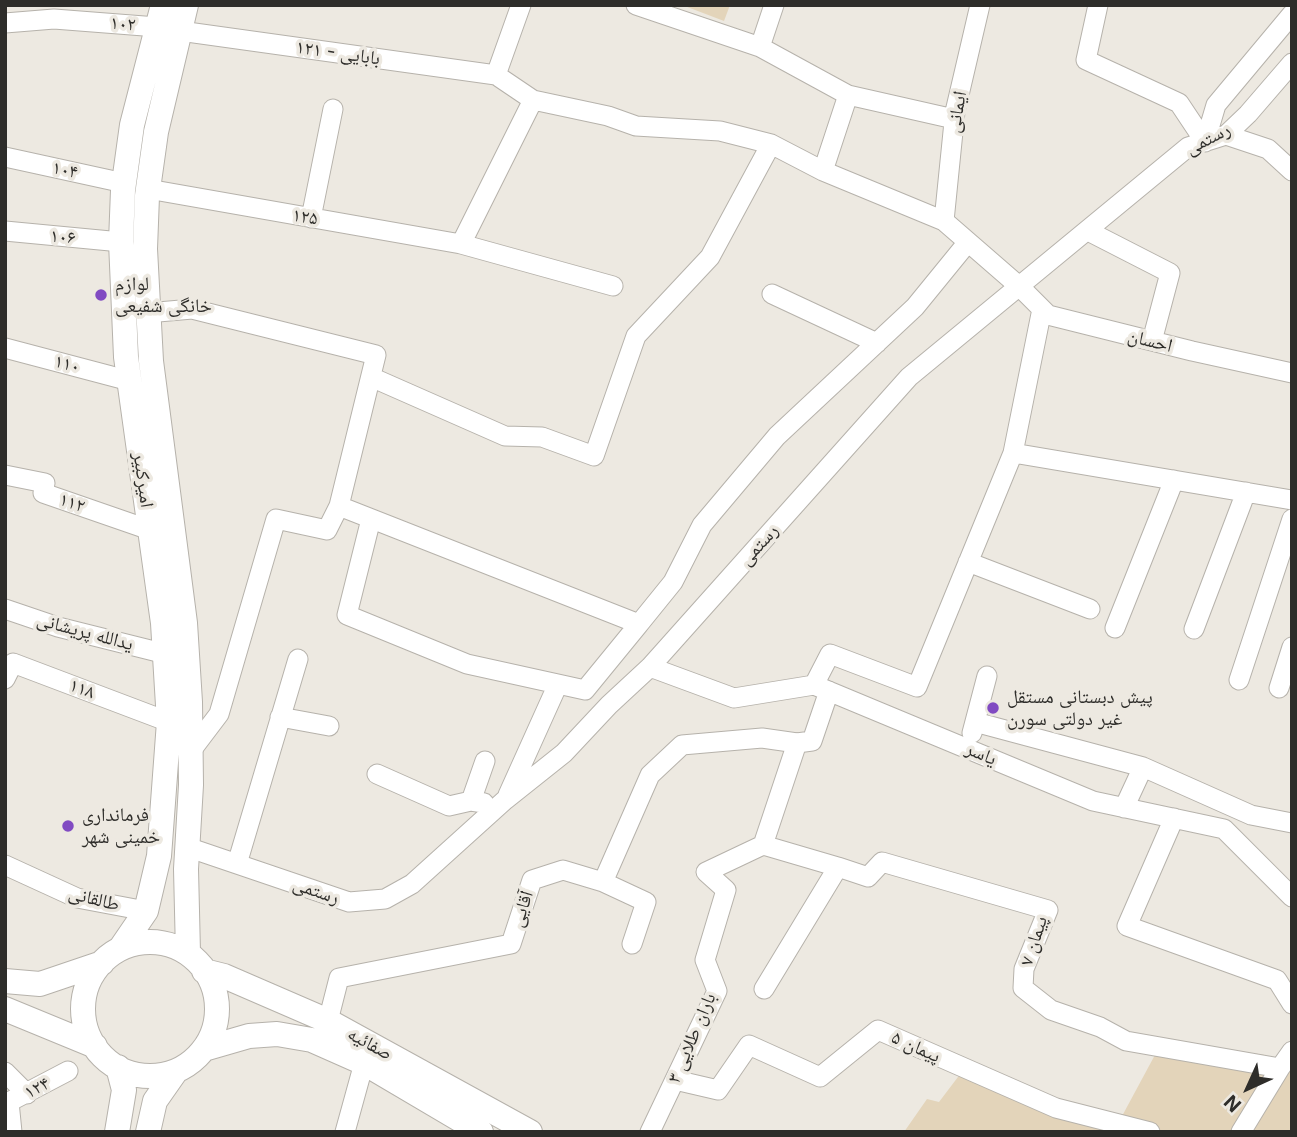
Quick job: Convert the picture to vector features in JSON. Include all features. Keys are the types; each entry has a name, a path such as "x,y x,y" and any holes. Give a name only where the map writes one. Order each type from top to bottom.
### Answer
{"main road":[{"name":"امیرکبیر","path":"186,5 167,21 132,125 124,183 121,242 130,380 156,515 185,623 191,751 187,847 196,962"},
{"name":"امیرکبیر","path":"111,956 146,911 159,856 169,722 156,515 145,249 148,189 167,21"},
{"path":"5,981 40,984 143,942 155,942 178,948 196,962 211,980 217,1003 215,1027 204,1049 176,1071 153,1076 129,1072 118,1067 95,1046 5,1009"},
{"path":"95,1046 86,1028 84,1006 89,983 111,956"},
{"name":"صفائیه","path":"196,962 328,1021 530,1132"},
{"name":"صفائیه","path":"204,1049 249,1036 278,1034 312,1040 364,1063 481,1132"},
{"path":"117,1132 124,1090 118,1067"},
{"path":"148,1132 155,1101 176,1071"}],"street":[{"path":"461,244 533,100 496,75 521,5"},
{"path":"636,5 760,47 848,95 954,119"},
{"path":"760,47 774,5"},
{"name":"ایمانی","path":"944,221 954,119 980,5"},
{"path":"1098,5 1086,60 1180,103 1205,142"},
{"name":"۱۰۲","path":"5,23 68,13 167,21"},
{"path":"1205,142 1216,105 1292,14"},
{"name":"بابایی - ۱۲۱","path":"167,21 496,75"},
{"name":"رستمی","path":"187,847 349,902 385,899 412,884 502,803 564,753 609,705 650,667 909,377 1188,147 1226,135 1292,64"},
{"path":"823,171 848,95"},
{"name":"احسان","path":"533,100 608,116 636,126 720,131 771,144 823,171 944,221 1048,315 1292,373"},
{"path":"311,218 333,109"},
{"path":"1226,135 1268,149 1292,171"},
{"path":"371,377 505,436 542,437 594,456 636,337 710,257 771,144"},
{"name":"۱۰۴","path":"5,157 124,183"},
{"name":"۱۲۵","path":"148,189 461,244 613,286"},
{"path":"1088,231 1170,273 1152,341"},
{"name":"۱۰۶","path":"5,232 121,242"},
{"path":"371,519 347,615 467,664 585,690 673,582 702,525 769,446 915,307 968,242"},
{"path":"772,294 877,342"},
{"path":"147,313 192,309 376,355 339,506 327,530 276,519 219,714 191,751"},
{"path":"632,944 646,902 603,882 650,775 682,744 762,738 797,743 812,741 830,654 917,687 1013,453 1042,309"},
{"name":"۱۱۰","path":"5,348 130,380"},
{"path":"1013,453 1292,500"},
{"name":"۱۱۲","path":"5,475 45,483 43,493 156,515"},
{"path":"1115,628 1174,480"},
{"path":"1194,629 1246,492"},
{"path":"339,506 639,624"},
{"path":"1239,680 1292,519"},
{"path":"968,562 1090,609"},
{"name":"یدالله پریشانی","path":"5,609 58,626 166,654"},
{"path":"1279,688 1292,647"},
{"path":"237,864 298,659"},
{"name":"۱۱۸","path":"5,679 13,663 169,722"},
{"path":"650,667 734,698 821,688"},
{"path":"968,749 987,676"},
{"path":"377,774 449,806 471,801 502,803 558,684"},
{"name":"یاسر","path":"821,688 1093,801 1224,829 1292,897"},
{"path":"280,717 329,726"},
{"path":"975,722 1143,767 1251,815 1292,824"},
{"path":"764,989 838,867 762,845 797,743"},
{"path":"471,801 485,761"},
{"path":"1124,808 1143,767"},
{"path":"1174,818 1127,926 1277,980 1292,1004"},
{"name":"باران طلایی ۳","path":"650,1132 717,991 705,960 726,890 706,872 762,845"},
{"name":"پیمان ۷","path":"838,867 868,877 883,862 1048,910 1024,969 1023,988 1051,1010 1100,1027 1126,1041 1280,1068"},
{"name":"طالقانی","path":"5,865 77,898 146,911"},
{"name":"آقایی","path":"328,1021 339,978 511,944 532,880 563,870 603,882"},
{"name":"پیمان ۵","path":"674,1080 718,1090 749,1045 820,1077 878,1030 1056,1108 1150,1132"},
{"path":"1241,1132 1292,1051"},
{"path":"345,1132 364,1063"},
{"name":"۱۲۴","path":"14,1100 68,1071"},
{"path":"5,1072 14,1100 12,1132"}],"shaded area":[{"path":"682,5 730,5 724,21"},
{"path":"1163,1040 1265,1055 1292,1068 1292,1132 904,1132 927,1099 939,1102 961,1073 1121,1118"}],"place":[{"name":"لوازم خانگی شفیعی","path":"101,295"},
{"name":"پیش دبستانی مستقل غیر دولتی سورن","path":"993,708"},
{"name":"فرمانداری خمینی شهر","path":"68,826"}]}
